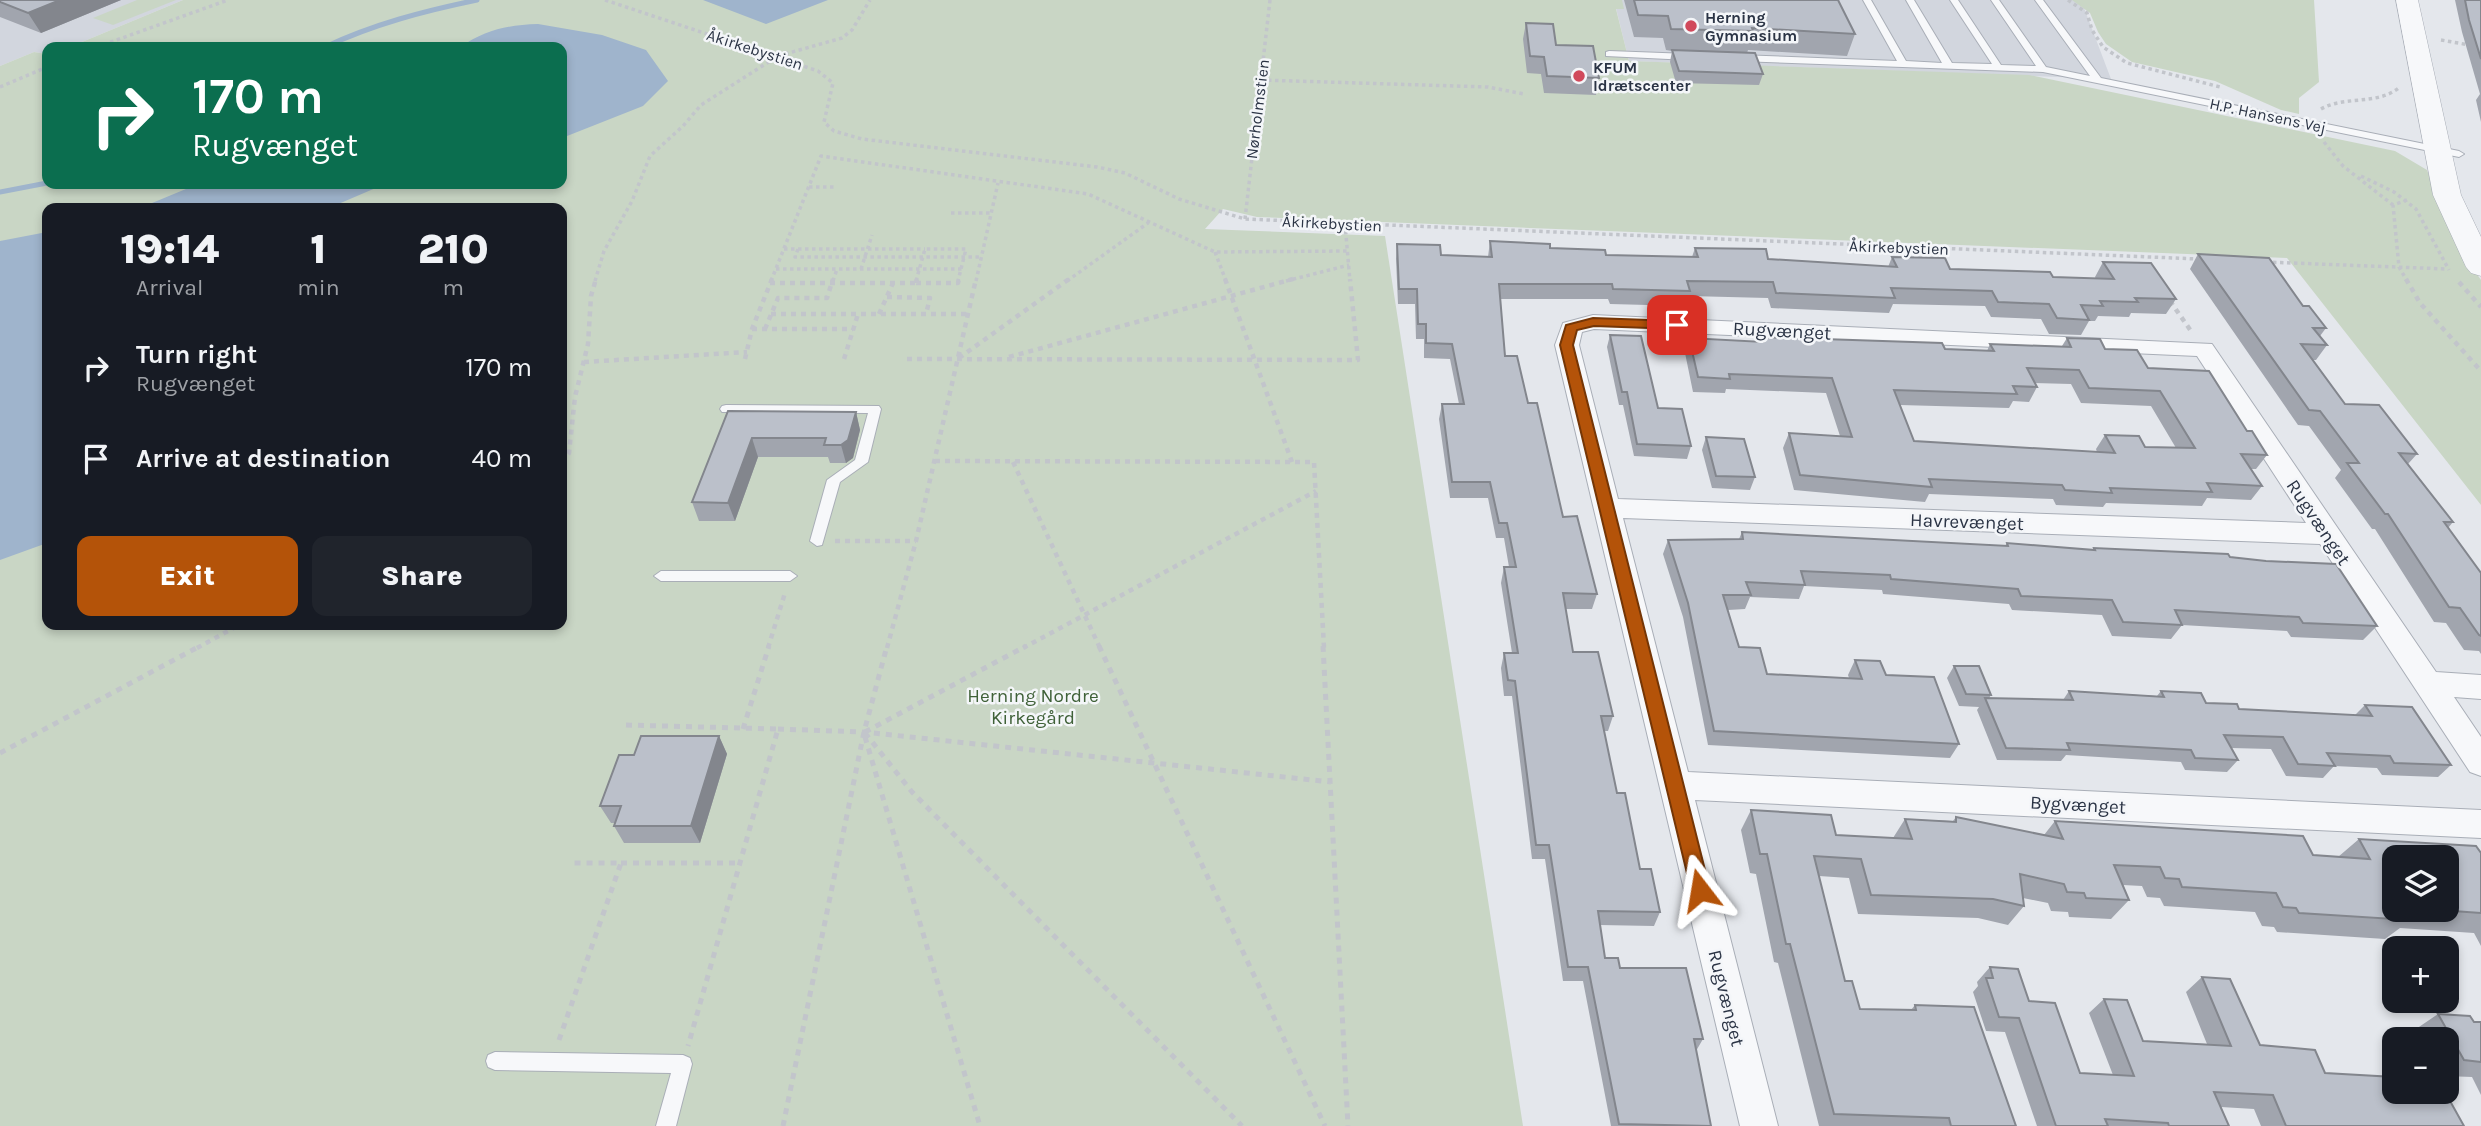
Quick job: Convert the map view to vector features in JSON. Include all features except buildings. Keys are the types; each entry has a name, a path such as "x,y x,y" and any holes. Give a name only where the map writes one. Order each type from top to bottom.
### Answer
{"street":[{"path":"2407,0 2448,152 2481,229"},
{"path":"2429,0 2437,40 2448,152 2447,195 2481,267"},
{"name":"Rugvænget","path":"1759,1126 1567,345 1571,328 1593,322 2204,349 2481,763"},
{"name":"Havrevænget","path":"1606,508 2327,534"},
{"path":"2428,683 2481,687"},
{"name":"Bygvænget","path":"1674,785 2481,824"}],"lane":[{"path":"1867,0 1903,64"},
{"path":"1910,0 1949,66"},
{"path":"1954,0 1998,67"},
{"path":"1995,0 2043,69"},
{"path":"2039,0 2098,80"},
{"path":"1609,54 1707,57"},
{"name":"H.P. Hansens Vej","path":"1721,58 2043,69 2448,152"},
{"path":"726,409 876,409 861,462 834,480 817,541"},
{"path":"661,576 790,576"},
{"path":"495,1061 683,1064 666,1126"}],"path":[{"path":"111,42 228,0"},
{"name":"Åkirkebystien","path":"605,0 818,71 833,83 824,122 835,131 862,139 1097,167 1125,173 1179,200 1245,219 2208,260"},
{"path":"567,456 575,397 588,344 591,296 604,251 632,201 650,156 683,126 701,105 778,56 842,38 852,30 870,0"},
{"name":"Nørholmstien","path":"1245,219 1270,0"},
{"path":"2068,0 2087,13 2092,30 2103,47 2127,63 2223,88"},
{"path":"2437,40 2481,47"},
{"path":"0,87 42,69"},
{"path":"2398,75 2400,88 2391,96 2346,99 2330,103 2321,109 2325,148 2393,205 2399,267 2420,303 2481,371"},
{"path":"1261,80 1488,87 1524,94"},
{"path":"745,359 752,329 821,156 1088,194 1215,252 1348,251"},
{"path":"2354,173 2407,200 2421,216 2432,244 2447,269 2481,307"},
{"path":"783,1126 864,732 916,541 998,183"},
{"path":"808,187 836,187"},
{"path":"2393,205 2407,200"},
{"path":"951,213 991,213"},
{"path":"958,359 1149,222"},
{"path":"907,359 1357,360 1345,224"},
{"path":"861,269 872,235"},
{"path":"770,283 958,283 966,249 784,249"},
{"path":"798,249 795,257 981,257"},
{"path":"916,283 925,249"},
{"path":"1215,252 1292,462"},
{"path":"2140,257 2148,268"},
{"path":"2262,262 2447,269"},
{"path":"1002,359 1349,265"},
{"path":"776,269 962,269"},
{"path":"765,329 778,298 827,298 837,269"},
{"path":"879,314 893,283"},
{"path":"2164,291 2204,349"},
{"path":"887,297 930,298 926,314"},
{"path":"771,314 968,314"},
{"path":"844,359 858,314"},
{"path":"752,329 853,329"},
{"path":"584,362 747,352"},
{"path":"935,461 1314,462 1348,1126"},
{"path":"1013,461 1325,1126"},
{"path":"864,732 1316,491"},
{"path":"817,541 916,541"},
{"path":"743,729 790,576"},
{"path":"0,753 230,630"},
{"path":"626,725 864,732 1331,782"},
{"path":"683,1064 778,729"},
{"path":"864,732 980,1126"},
{"path":"864,732 912,792 1242,1126"},
{"path":"572,863 740,863"},
{"path":"551,1060 621,863"}],"shaded area":[{"path":"0,0 183,0 82,42 42,42 42,53 34,52 0,66"},
{"path":"1614,0 2081,0 2111,79 1629,61"}],"green space":[{"path":"137,0 176,0 113,25 93,18"},
{"name":"Herning Nordre Kirkegård","path":"183,0 1622,0 1624,9 1616,9 1629,61 2029,75 2395,151 2427,170 2456,244 2481,280 2481,505 2287,258 1257,217 1223,209 1205,229 1385,236 1523,1126 0,1126 0,66 34,52 42,53 42,189 567,189 567,42 82,42"},
{"path":"2072,0 2314,0 2319,82 2299,98 2299,114 2281,110 2215,81 2132,62 2106,44 2090,13"}],"water":[{"path":"703,0 828,0 766,24"},
{"path":"538,24 602,35 646,50 668,81 643,106 567,136 567,42 469,42 479,36 516,26"},
{"path":"186,189 373,189 341,203 152,203"},
{"path":"42,233 42,545 0,560 0,241"}],"waterway":[{"path":"337,42 400,19 477,0"},
{"path":"0,192 42,184"}],"place":[{"name":"Herning Gymnasium","path":"1691,26"},
{"name":"KFUM Idrætscenter","path":"1579,76"}],"route":[{"path":"1677,325 1593,322 1571,328 1567,345 1700,890"}]}
